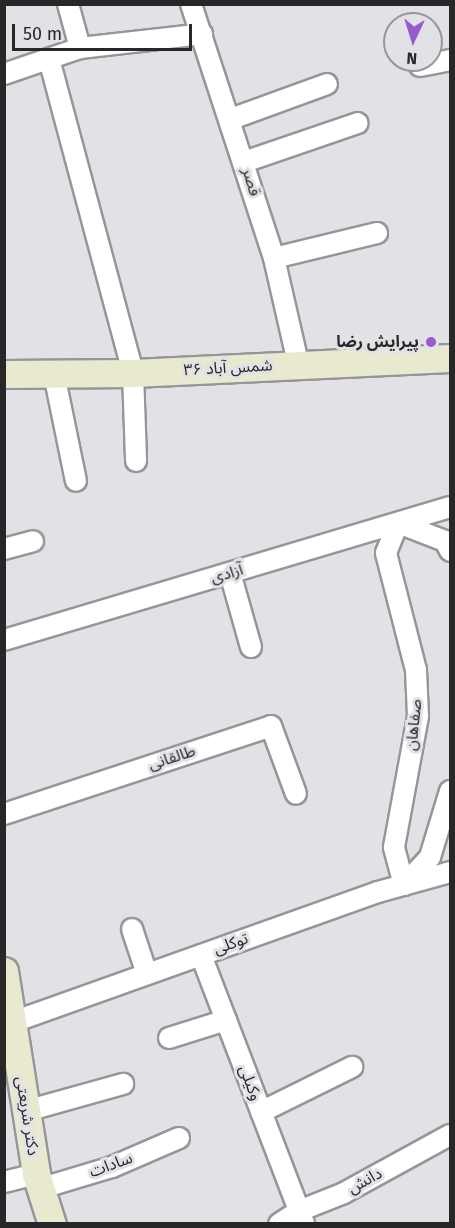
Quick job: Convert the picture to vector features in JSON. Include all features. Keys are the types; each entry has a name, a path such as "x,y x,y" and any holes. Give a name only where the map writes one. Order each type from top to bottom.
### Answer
{"street":[{"path":"68,4 80,48"},
{"name":"قصر","path":"191,4 231,119 274,258 298,363"},
{"path":"4,74 80,48 202,34"},
{"path":"50,59 133,373 136,461"},
{"path":"231,119 327,84"},
{"path":"244,162 358,123"},
{"path":"274,258 377,233"},
{"name":"شمس آباد ۳۶","path":"4,374 133,373 298,363 450,358"},
{"path":"54,374 76,481"},
{"name":"آزادی","path":"4,640 450,507"},
{"path":"398,523 445,541 450,551"},
{"name":"صفاهان","path":"398,523 386,553 416,670 418,716 394,847 404,885"},
{"path":"4,549 33,542"},
{"path":"230,573 251,647"},
{"name":"طالقانی","path":"4,814 271,726 296,794"},
{"path":"404,885 430,856 450,791"},
{"name":"توکلی","path":"13,1022 404,885 450,872"},
{"path":"132,929 147,974"},
{"name":"وکیلی","path":"201,955 301,1217"},
{"name":"دکتر شریعتی","path":"5,975 39,1181 52,1224"},
{"path":"169,1038 226,1020"},
{"path":"261,1112 352,1067"},
{"path":"26,1111 123,1084"},
{"name":"دانش","path":"279,1224 301,1217 450,1135"},
{"name":"سادات","path":"4,1182 39,1181 111,1167 179,1138"}],"place":[{"name":"پیرایش رضا","path":"431,342"}]}
